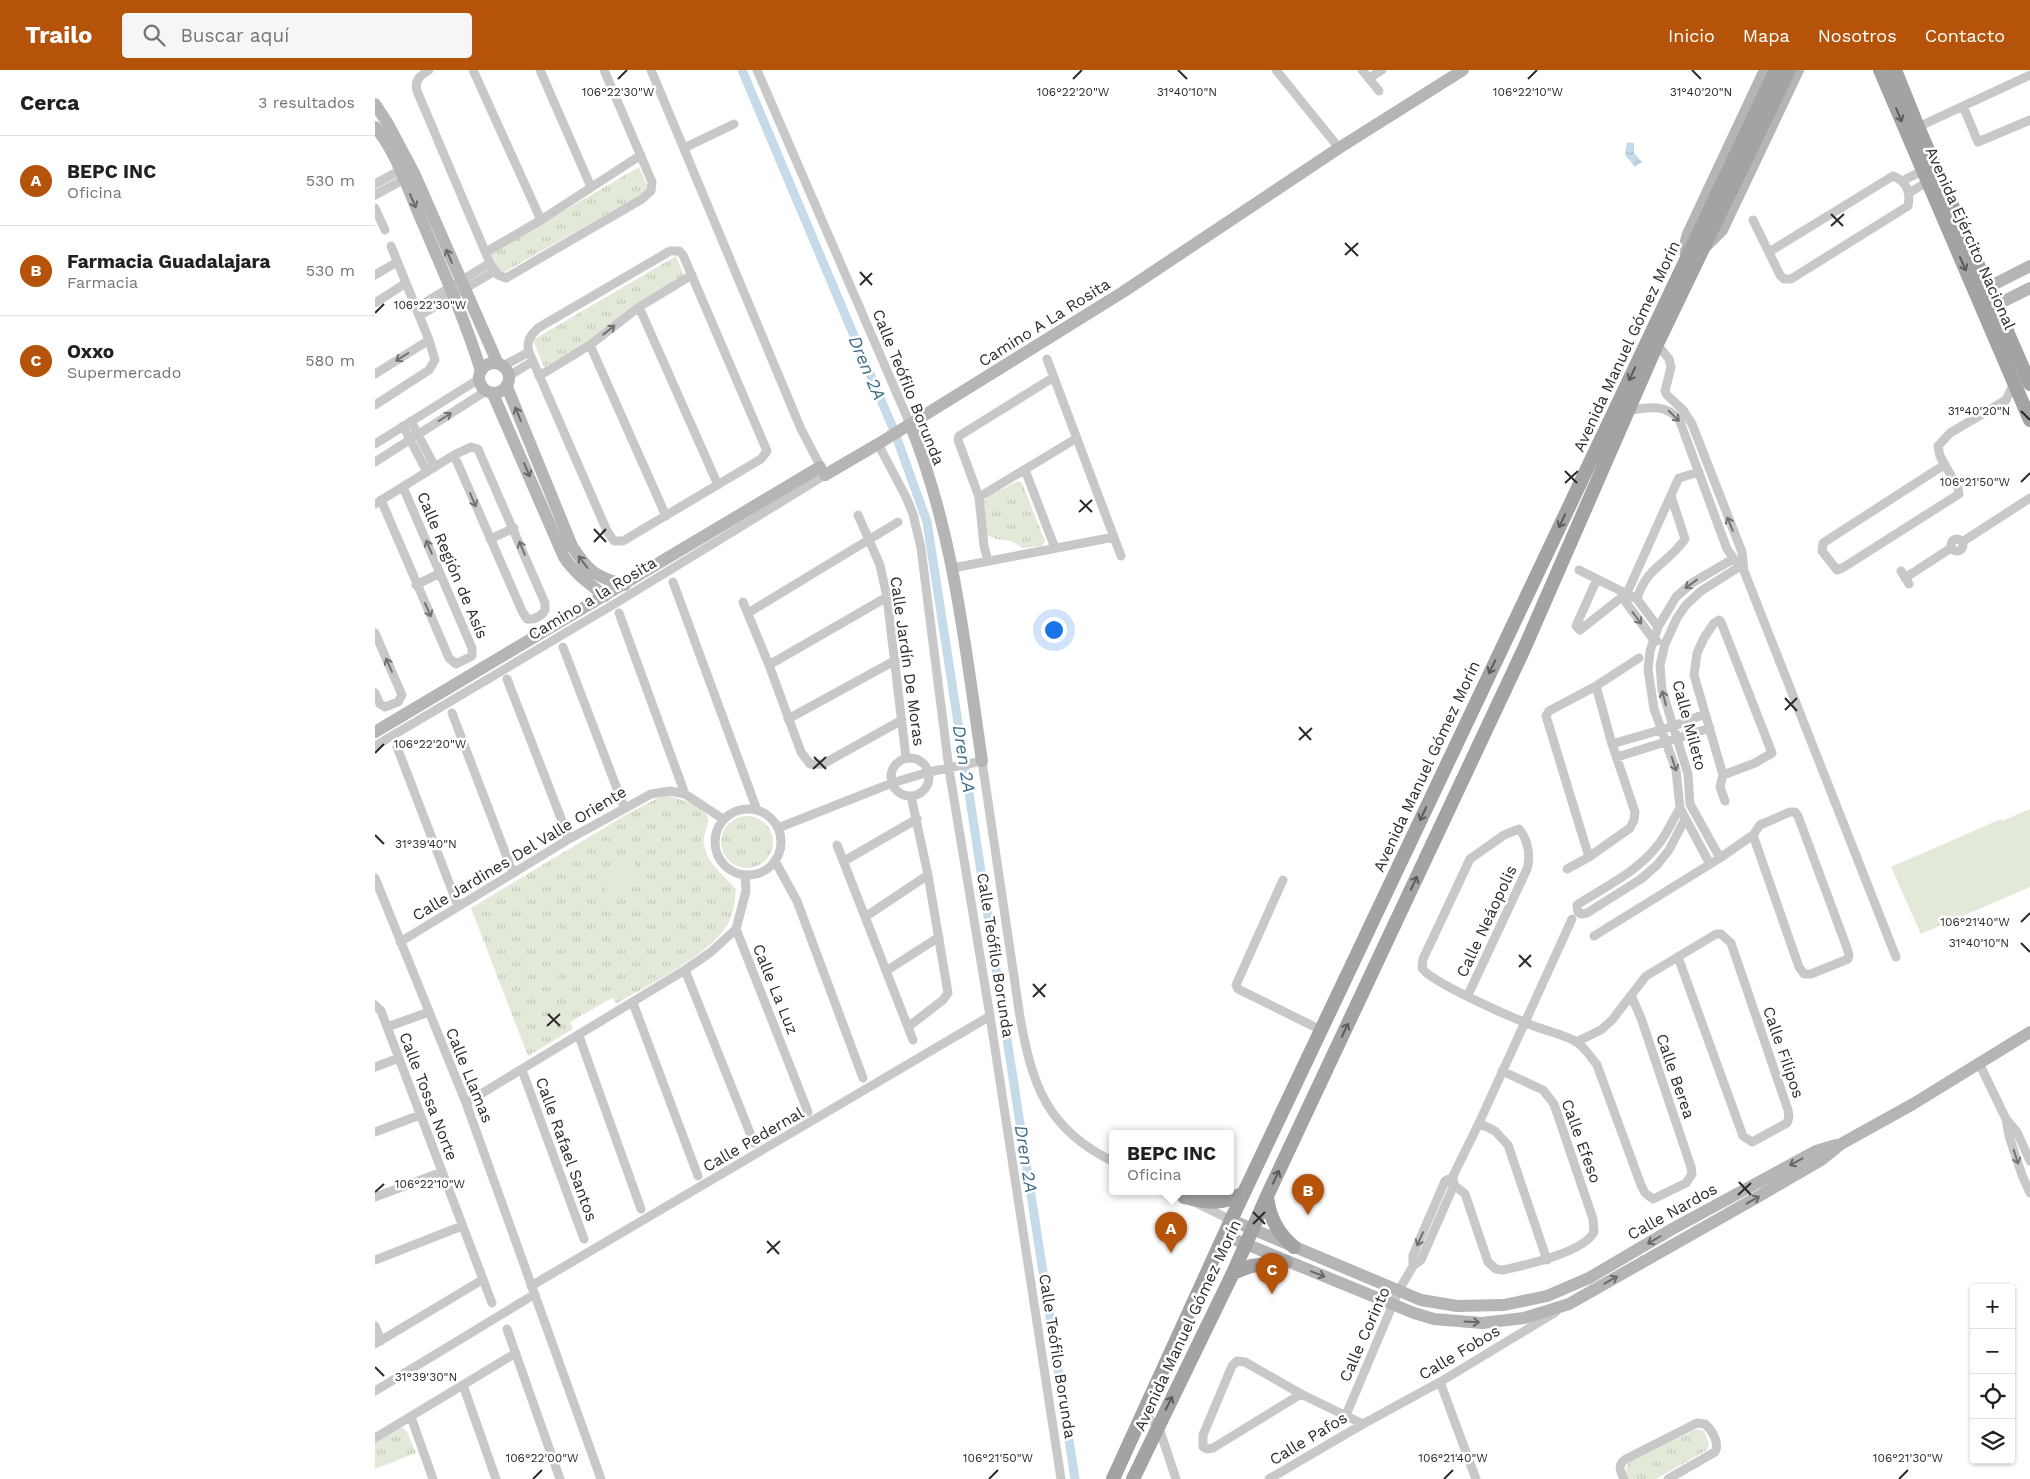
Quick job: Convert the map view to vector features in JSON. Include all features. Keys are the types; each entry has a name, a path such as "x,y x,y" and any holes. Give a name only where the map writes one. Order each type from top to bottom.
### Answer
{"main road":[{"name":"Avenida Manuel Gómez Morín","path":"1113,1479 1231,1220 1321,1030 1623,407 1657,344 1703,249 1756,127 1776,70"},
{"name":"Avenida Manuel Gómez Morín","path":"1133,1479 1233,1273 1251,1230 1524,649 1623,407 1686,260 1756,127 1789,70"},
{"name":"Avenida Ejército Nacional","path":"1880,70 1924,176 1982,290"},
{"name":"Avenida Ejército Nacional","path":"1895,70 1982,290 2030,384"},
{"name":"Avenida Ejército Nacional","path":"1990,308 2014,383 2013,403 2030,420"},
{"path":"1184,1195 1219,1202 1230,1200 1244,1193"},
{"path":"1267,1196 1274,1224 1295,1248"},
{"path":"1233,1273 1251,1266 1289,1263"}],"street":[{"path":"429,70 419,77 416,82 417,91 486,252 493,267 502,278 511,277 641,199 653,187 604,70"},
{"path":"473,70 541,220"},
{"path":"540,70 591,187"},
{"path":"651,70 801,429 822,471"},
{"name":"Calle Teófilo Borunda","path":"757,70 940,513 953,568 979,762"},
{"path":"1276,70 1339,148 1448,74 1463,70"},
{"path":"1362,70 1379,91"},
{"path":"1369,78 1382,70"},
{"path":"1686,260 1688,234 1765,70"},
{"path":"1703,249 1722,230 1799,70"},
{"path":"1917,127 2030,75"},
{"path":"375,104 407,172 457,288 504,373 572,546 584,565 593,573 603,579 625,584"},
{"path":"1963,106 1978,142 2030,120"},
{"path":"685,148 734,124"},
{"path":"375,127 407,172"},
{"name":"Camino A La Rosita","path":"625,584 822,471 906,427 1123,292 1339,148"},
{"path":"486,252 541,220 641,155"},
{"path":"375,184 407,172"},
{"path":"375,195 407,172"},
{"path":"1753,220 1780,275 1784,279 1791,279 1908,206 1909,193 1902,181 1893,176 1769,252"},
{"path":"1902,181 1924,176"},
{"path":"1909,193 1924,176"},
{"path":"375,208 385,230"},
{"path":"375,405 429,370 434,363 435,356 391,246"},
{"path":"670,251 679,251 683,255 692,275 767,451 761,459 666,516 623,541 613,541 539,376 529,352 528,339 538,328 670,251"},
{"path":"375,276 397,262"},
{"path":"1982,290 2030,266"},
{"path":"418,312 493,267"},
{"path":"539,376 590,345 639,307 692,275"},
{"path":"375,303 406,283"},
{"path":"457,288 483,388 490,392 499,393 504,373 529,352"},
{"path":"1990,308 2030,288"},
{"path":"639,307 717,486"},
{"path":"375,374 429,340"},
{"path":"1657,344 1669,359 1671,366 1665,391 1667,396 1683,410 1692,424 1741,552 1741,569"},
{"path":"590,345 666,516"},
{"path":"1047,359 1121,556"},
{"path":"504,373 533,361"},
{"path":"375,444 480,375 489,364 504,373"},
{"path":"988,561 984,546 979,497 958,440 959,436 1054,377"},
{"path":"375,462 418,434 490,392"},
{"path":"490,392 564,557 571,568 605,596"},
{"path":"1944,465 1827,540 1822,546 1822,551 1837,570 1959,494 1958,488 1937,450 1950,432 2013,403"},
{"path":"1623,407 1664,408 1679,419 1727,549 1741,569 1896,957"},
{"name":"Calle Región de Asís","path":"411,421 435,467"},
{"name":"Calle Región de Asís","path":"403,426 427,472"},
{"path":"979,497 1077,438"},
{"name":"Calle Teófilo Borunda","path":"882,441 913,514 921,548 952,768 1061,1479"},
{"path":"471,447 478,449 514,528 545,603 545,610 541,615 530,619 525,616 454,455 471,447"},
{"name":"Calle Región de Asís","path":"378,502 454,455"},
{"path":"1025,470 1055,548"},
{"name":"Camino a la Rosita","path":"375,746 624,598 822,471"},
{"path":"1597,579 1576,626 1580,630 1624,595 1679,478 1699,472"},
{"name":"Calle Región de Asís","path":"403,486 472,648 472,656 459,663 453,663 449,658 417,584"},
{"path":"1637,599 1649,574 1681,546 1685,539 1671,496"},
{"path":"1905,578 1951,548 1950,544 1953,539 1958,539 1962,542 2030,498"},
{"path":"378,502 417,584 440,573"},
{"name":"Calle Jardín De Moras","path":"858,515 879,564 887,597 896,660 906,758"},
{"path":"748,613 898,522"},
{"path":"490,539 514,528"},
{"path":"953,568 1114,537"},
{"name":"Calle Mileto","path":"1710,864 1680,808 1676,770 1654,709 1650,692 1649,651 1666,612 1683,590 1733,559"},
{"name":"Calle Mileto","path":"1720,858 1690,804 1688,774 1662,690 1661,665 1665,644 1677,618 1686,605 1701,591 1741,569"},
{"path":"1579,570 1624,595 1637,599 1658,627"},
{"path":"673,582 757,810"},
{"name":"Camino a la Rosita","path":"375,732 625,584"},
{"path":"1624,595 1653,639 1665,644"},
{"path":"769,665 887,597"},
{"path":"743,602 769,665 801,752 810,764 823,764 902,720"},
{"path":"619,613 685,794 723,819"},
{"path":"1723,775 1755,763 1773,753 1719,620 1714,623 1704,638 1694,666 1694,675 1723,775 1720,787 1725,801"},
{"path":"375,633 402,695 398,702 385,707 380,704 375,693"},
{"path":"563,647 624,807"},
{"path":"1589,857 1545,716 1549,711 1596,686 1639,658"},
{"path":"788,719 896,660"},
{"path":"507,679 569,839"},
{"path":"1567,869 1589,857 1630,828 1634,820 1635,812 1612,744 1596,686"},
{"path":"452,713 513,873"},
{"path":"1612,744 1674,726 1705,714"},
{"path":"1617,757 1709,728"},
{"path":"397,746 459,906"},
{"path":"906,758 918,759 923,762 929,772 930,780 927,786 923,791 911,796 899,792 892,783 891,775 893,769 901,760 906,758"},
{"path":"779,828 892,783 929,772 979,762 1020,1017 1033,1076 1039,1090 1061,1124 1085,1146 1109,1159"},
{"name":"Calle Jardines Del Valle Oriente","path":"400,942 624,807 660,791 685,794"},
{"path":"908,1027 946,996 948,989 928,875 911,796"},
{"path":"1680,808 1659,844 1649,856 1635,869 1577,905 1578,912 1581,914 1587,913 1650,872 1669,850 1685,819"},
{"path":"740,809 757,810 766,814 779,828 781,845 775,861 762,872 745,875 734,872 725,866 715,848 717,828 731,812 740,809"},
{"path":"1594,936 1720,858 1753,835 1760,825 1790,812 1795,812 1847,948 1848,960 1811,974 1804,974 1799,967 1753,835"},
{"path":"844,862 917,819"},
{"name":"Calle Neáopolis","path":"1519,830 1526,840 1529,857 1527,868 1468,995 1428,976 1422,968 1423,959 1470,859 1504,835 1519,830"},
{"path":"837,845 913,1040"},
{"path":"775,861 797,901 863,1078"},
{"name":"Calle La Luz","path":"745,875 746,891 736,929 809,1112"},
{"path":"865,917 928,875"},
{"name":"Calle Llamas","path":"375,878 466,1103 601,1479"},
{"path":"1283,880 1236,985 1238,989 1321,1030"},
{"name":"Calle Corinto","path":"1413,1266 1413,1255 1432,1212 1451,1180 1479,1122 1572,919"},
{"path":"466,1103 685,970 711,952 736,929"},
{"name":"Calle Filipos","path":"1716,934 1724,936 1731,943 1789,1117 1787,1123 1751,1142 1739,1130 1678,957 1716,934"},
{"path":"886,971 939,938"},
{"path":"1468,995 1525,1022 1576,1042 1601,1030 1612,1020 1646,976 1678,957"},
{"path":"685,970 754,1143"},
{"name":"Calle Berea","path":"1576,1042 1597,1065 1641,1185 1649,1198 1658,1197 1690,1179 1692,1174 1691,1167 1641,1018 1631,995"},
{"path":"633,1003 697,1176"},
{"name":"Calle Tossa Norte","path":"378,1008 399,1058 492,1303"},
{"path":"387,1027 429,1012"},
{"name":"Calle Pedernal","path":"375,1391 533,1290 990,1016"},
{"name":"Calle Nardos","path":"1225,1235 1245,1245 1393,1305 1434,1319 1482,1323 1524,1318 1569,1304 1821,1160 1841,1144 1913,1104 2030,1032"},
{"path":"579,1036 641,1209"},
{"path":"375,1067 399,1058"},
{"path":"1979,1063 2006,1119 2017,1132 2030,1161"},
{"name":"Calle Rafael Santos","path":"523,1070 584,1238"},
{"name":"Calle Efeso","path":"1502,1071 1543,1090 1554,1104 1593,1219 1594,1232 1592,1237 1547,1260"},
{"path":"375,1132 420,1115"},
{"path":"2006,1119 2009,1136 2026,1174 2030,1193"},
{"path":"1451,1180 1469,1200 1488,1262 1496,1269 1503,1270 1547,1260 1508,1146 1495,1131 1479,1122"},
{"name":"Calle Nardos","path":"1231,1220 1421,1300 1457,1306 1504,1306 1547,1296 1589,1278 1674,1228 1816,1151 1841,1144"},
{"path":"375,1197 442,1172"},
{"name":"Calle Corinto","path":"1345,1415 1399,1292 1413,1266 1421,1260 1441,1216 1451,1180"},
{"path":"1181,1195 1231,1220"},
{"path":"1432,1212 1441,1216"},
{"path":"375,1260 462,1226"},
{"path":"1289,1263 1295,1248"},
{"path":"375,1326 378,1343 482,1280"},
{"name":"Calle Fobos","path":"1363,1424 1440,1382 1569,1304"},
{"path":"507,1329 560,1479"},
{"path":"375,1438 515,1353"},
{"path":"1301,1394 1220,1444 1207,1450 1203,1447 1203,1435 1232,1366 1237,1360 1245,1362 1301,1394 1363,1424"},
{"path":"1440,1382 1476,1479"},
{"path":"463,1385 496,1479"},
{"path":"1143,1415 1158,1426 1176,1479"},
{"path":"411,1417 433,1479"},
{"path":"1624,1479 1619,1468 1626,1459 1697,1423 1705,1424 1717,1444 1715,1452 1668,1479"},
{"name":"Calle Pafos","path":"1269,1479 1363,1424"}],"green space":[{"path":"639,167 649,190 501,274 491,253"},
{"path":"676,256 684,275 589,342 544,367 533,340"},
{"path":"1018,481 1022,483 1045,541 1042,546 1023,548 1011,541 996,539 987,535 983,503 987,497"},
{"path":"668,795 699,808 707,816 708,822 704,839 706,852 717,869 736,889 730,920 722,932 696,956 616,1004 612,998 570,1022 573,1029 528,1056 471,908 629,813"},
{"path":"2030,809 2030,887 1921,934 1891,867 2001,819 2002,821"},
{"path":"742,816 752,816 766,823 773,837 773,847 766,861 752,868 742,868 732,864 725,857 721,847 721,837 725,827 732,820"},
{"path":"633,861 641,879 608,895 599,876"},
{"path":"403,1427 416,1453 375,1469 375,1442"},
{"path":"1696,1429 1704,1431 1709,1444 1707,1450 1656,1479 1629,1479 1626,1470 1630,1462"}],"water":[{"path":"1627,142 1634,143 1634,153 1642,162 1635,167 1625,155"}],"waterway":[{"name":"Dren 2A","path":"742,70 895,433 927,522 1075,1479"}],"place":[{"name":"Farmacia Guadalajara","path":"1308,1215"},
{"name":"BEPC INC","path":"1171,1253"},
{"name":"Oxxo","path":"1272,1294"}]}
